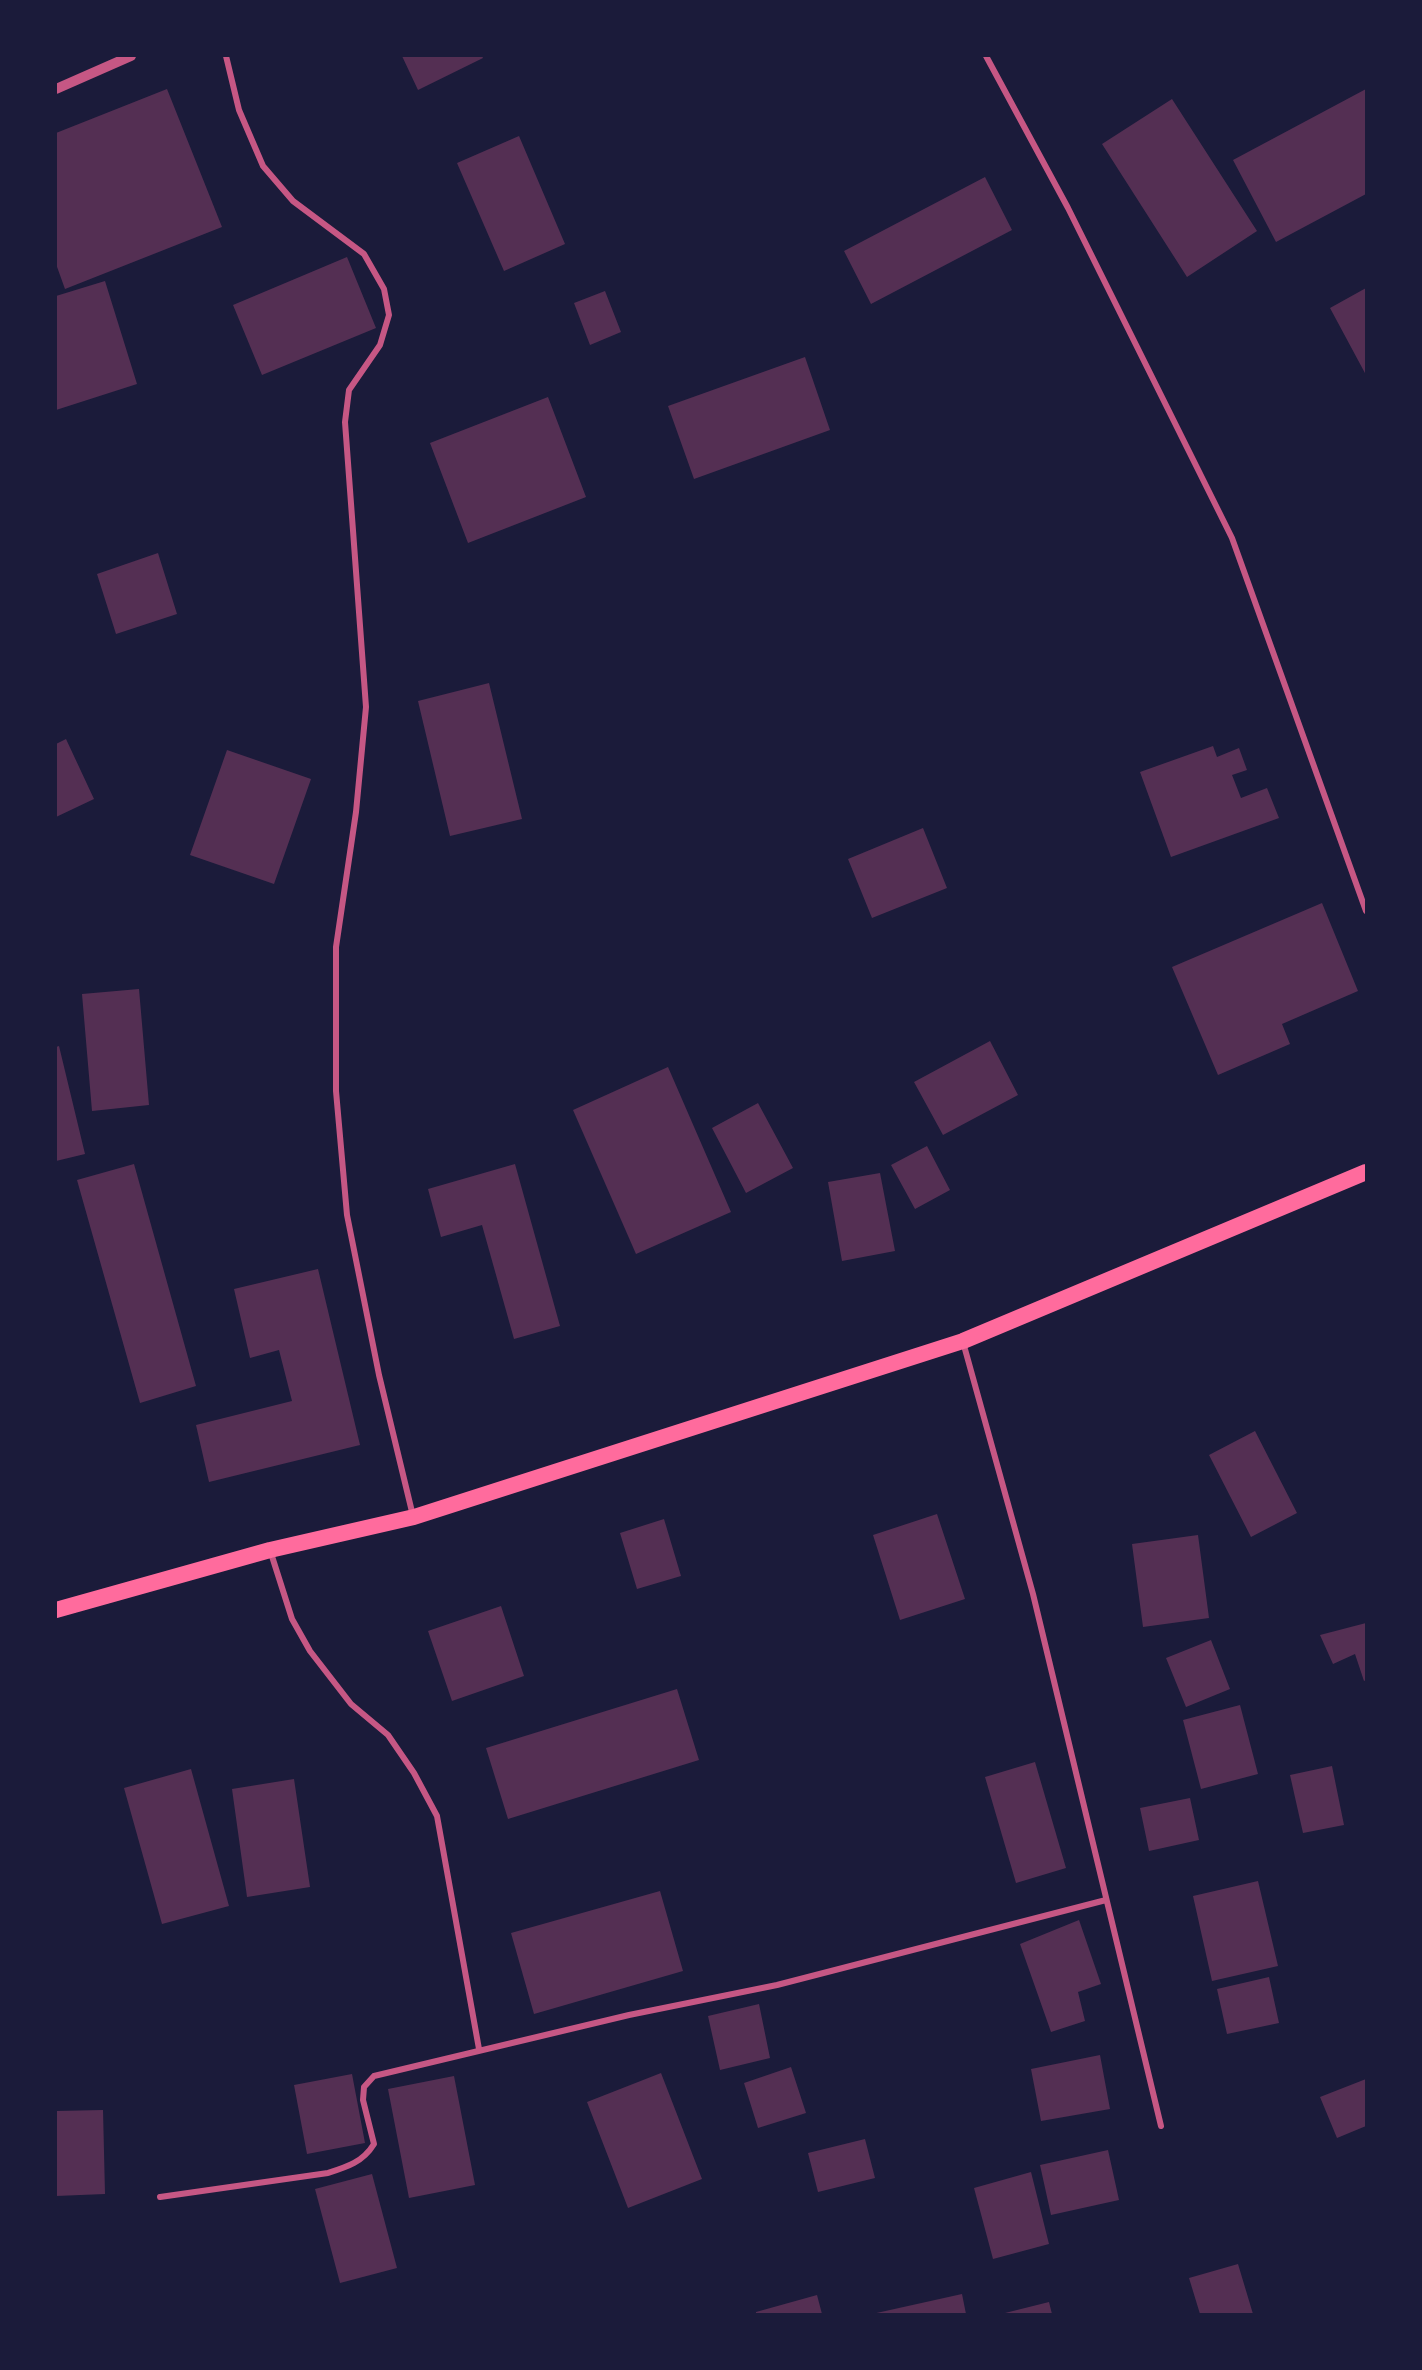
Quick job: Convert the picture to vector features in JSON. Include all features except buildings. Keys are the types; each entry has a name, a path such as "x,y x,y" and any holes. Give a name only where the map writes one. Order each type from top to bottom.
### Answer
{"highway":[{"path":"56,1610 270,1550 414,1517 963,1341 1366,1172"}],"street":[{"path":"56,89 131,56"},
{"path":"226,56 239,110 263,166 293,201 364,254 384,290 388,315 380,345 349,390 345,422 366,707 356,812 336,947 336,1090 347,1215 379,1375 414,1517"},
{"path":"986,56 1068,208 1232,538 1366,911"},
{"path":"963,1341 1033,1594 1161,2126"},
{"path":"270,1550 292,1619 310,1651 351,1704 388,1734 414,1773 437,1816 479,2049"},
{"path":"160,2197 328,2173 353,2165 368,2153 374,2144 363,2100 364,2087 374,2076 629,2014 777,1985 1106,1900"}]}
